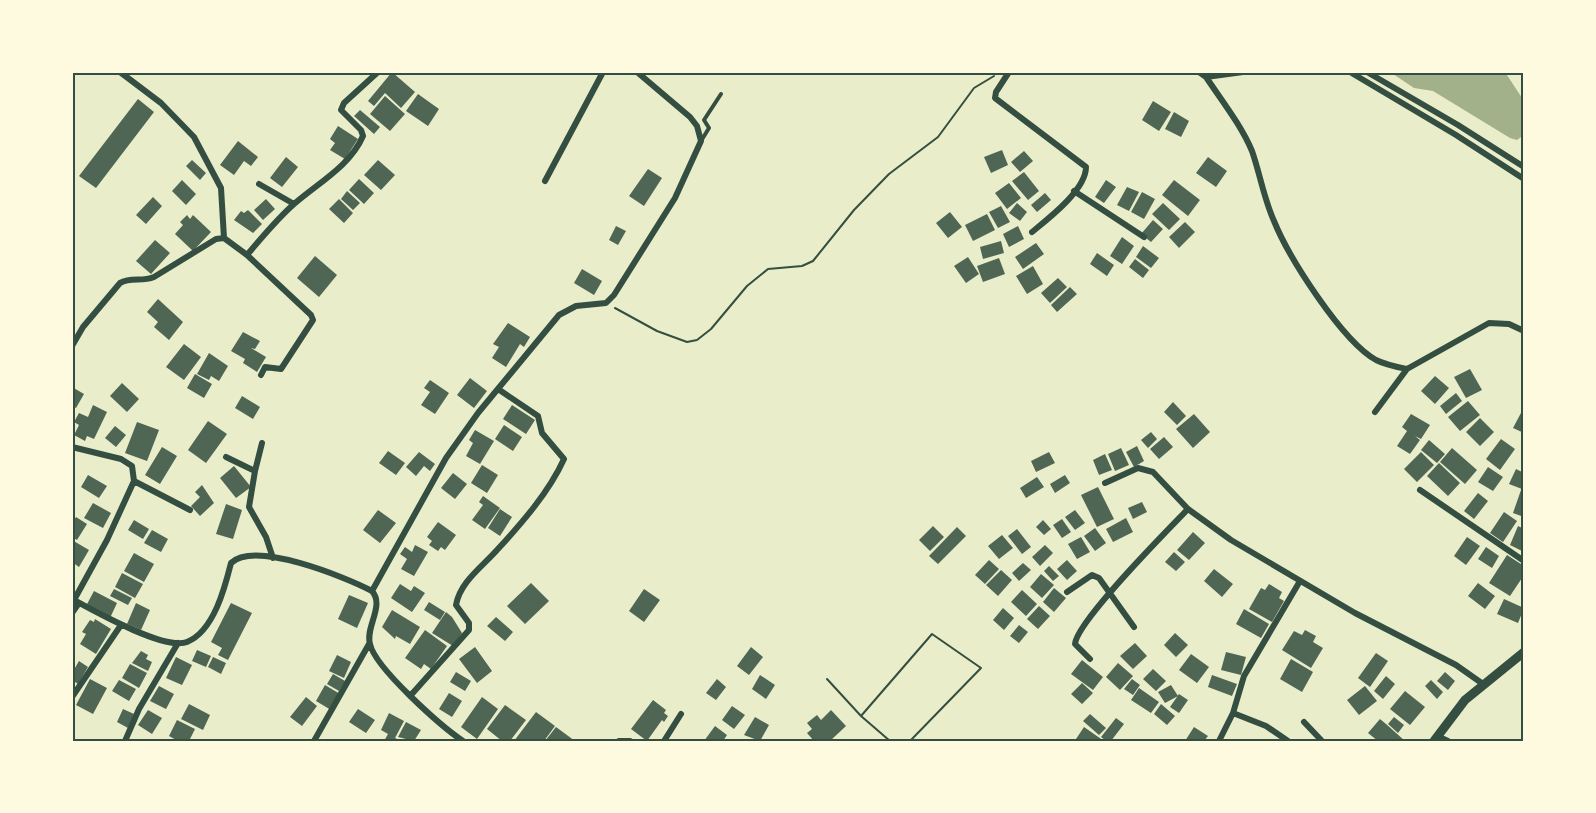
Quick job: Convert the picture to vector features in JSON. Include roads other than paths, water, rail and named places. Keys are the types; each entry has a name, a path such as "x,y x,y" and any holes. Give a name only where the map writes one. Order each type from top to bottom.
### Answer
{"main road":[{"path":"1435,738 1465,700 1523,654"}],"street":[{"path":"120,72 161,103 194,137 221,188 224,238"},
{"path":"247,255 294,204 343,164 360,142 363,136 361,130 341,110 344,103 378,72"},
{"path":"545,182 603,72"},
{"path":"372,591 446,458 498,389 559,315 576,306 606,303 614,295 675,198 701,141 697,126 690,117 637,72"},
{"path":"1009,72 996,92 995,98 1083,164 1085,173 1074,191 1055,213 1032,232"},
{"path":"1199,72 1208,75 1243,72"},
{"path":"1366,72 1458,125 1524,167"},
{"path":"1353,73 1524,179"},
{"path":"1208,75 1253,153 1258,177 1274,223 1322,301 1363,350 1377,360 1407,369"},
{"path":"259,184 294,204"},
{"path":"1074,191 1144,237"},
{"path":"72,346 83,327 120,283 127,279 144,281 216,239 224,238 247,255 311,315 313,320 281,369 265,367 261,375"},
{"path":"1375,412 1407,369 1489,322 1509,324 1524,331"},
{"path":"411,695 469,630 469,623 456,605 463,586 545,492 564,459 542,433 538,416 498,389"},
{"path":"262,443 249,507 266,537 273,558"},
{"path":"72,447 121,459 132,466 134,481 107,540 75,601 72,613"},
{"path":"226,457 255,471"},
{"path":"1105,483 1127,471 1138,468 1146,469 1160,477 1188,509 1231,540 1355,613 1456,665 1483,684"},
{"path":"134,481 190,510"},
{"path":"1420,490 1524,561"},
{"path":"1090,659 1075,644 1075,640 1111,592 1188,509"},
{"path":"75,601 121,625 178,643 195,637 208,622 219,605 232,561 251,555 321,569 372,591 376,597 376,606 369,644 314,741"},
{"path":"1067,592 1092,575 1099,578 1134,627"},
{"path":"1219,741 1233,713 1244,676 1300,581"},
{"path":"72,698 121,625"},
{"path":"125,741 138,709 178,643"},
{"path":"369,644 384,666 411,695 446,729 463,741"},
{"path":"1233,713 1266,726 1288,741"},
{"path":"664,741 681,714"},
{"path":"1304,722 1322,741"},
{"path":"1435,738 1448,741"},
{"path":"619,741 630,741"}],"lane":[{"path":"701,141 709,128 704,120 721,94"}]}
